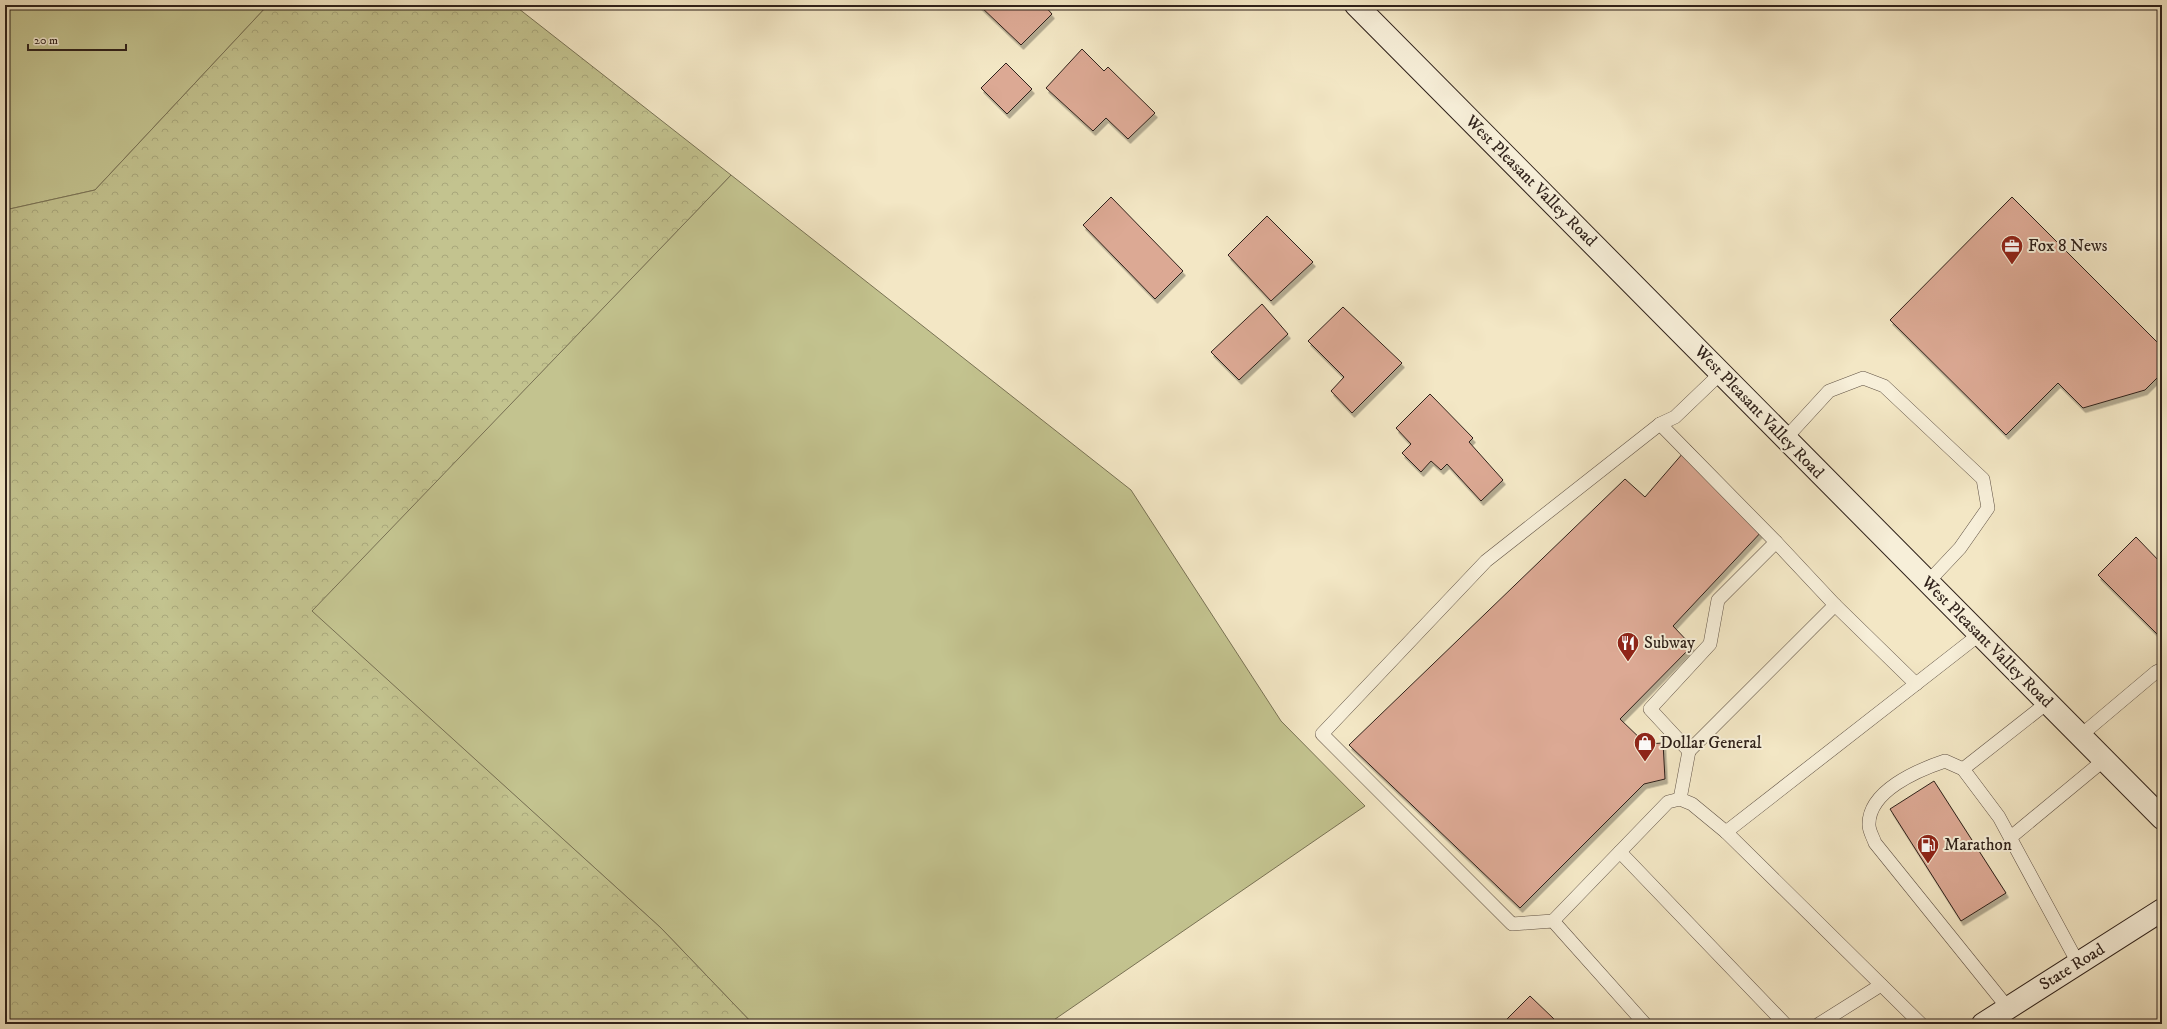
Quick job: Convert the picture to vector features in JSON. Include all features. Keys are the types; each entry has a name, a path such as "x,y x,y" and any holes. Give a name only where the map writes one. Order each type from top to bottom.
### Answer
{"main road":[{"name":"West Pleasant Valley Road","path":"1356,5 2162,818"},
{"name":"State Road","path":"1983,1024 2162,910"}],"lane":[{"path":"1721,373 1676,417 1660,424 1486,561 1322,734 1512,924 1553,922 1668,802 1680,799 1692,804 1726,832 1921,1024"},
{"path":"1785,438 1829,391 1863,378 1884,386 1983,479 1988,508 1960,548 1928,582"},
{"path":"1660,424 1776,542 1835,605 1916,684"},
{"path":"1689,751 1650,709 1710,644 1718,600 1776,542"},
{"path":"1680,799 1689,751 1835,605"},
{"path":"1726,832 1980,634"},
{"path":"2080,736 2156,672 2162,669"},
{"path":"1963,769 2047,703"},
{"path":"2008,1008 1875,843 1869,826 1870,813 1878,799 1886,791 1925,767 1945,760 1963,769 1999,817 2078,963"},
{"path":"2010,837 2104,760"},
{"path":"1620,852 1785,1024"},
{"path":"1553,922 1645,1024"},
{"path":"1819,1024 1881,985"}],"green space":[{"path":"5,5 268,5 95,190 5,210"},
{"path":"268,5 514,5 731,175 312,611 661,928 753,1024 5,1024 5,210 95,190"},
{"path":"731,175 1131,490 1281,721 1365,806 1048,1024 753,1024 661,928 311,611"}],"building":[{"path":"979,5 1044,5 1052,14 1021,45"},
{"path":"1082,49 1104,71 1108,67 1155,113 1128,139 1106,118 1093,131 1046,88"},
{"path":"1006,63 1032,89 1007,114 981,88"},
{"path":"1111,197 1183,271 1155,299 1083,225"},
{"name":"Fox 8 News","path":"2012,197 2162,347 2162,373 2145,390 2083,408 2058,383 2006,435 1890,320"},
{"path":"1267,216 1313,262 1271,301 1228,255"},
{"path":"1262,304 1288,334 1239,380 1211,352"},
{"path":"1343,307 1402,363 1352,413 1331,391 1344,377 1308,341"},
{"path":"1430,394 1473,438 1469,442 1503,480 1481,501 1447,464 1441,470 1431,461 1421,472 1402,453 1411,444 1396,428"},
{"path":"1690,445 1764,529 1673,626 1692,646 1620,719 1646,744 1663,743 1665,779 1644,784 1520,908 1349,745 1625,479 1645,497"},
{"path":"2136,537 2162,564 2162,639 2098,575"},
{"path":"1934,781 2006,893 1961,921 1890,809"},
{"path":"1530,996 1554,1019 1549,1024 1502,1024"}],"place":[{"name":"Fox 8 News","path":"2012,266"},
{"name":"Subway","path":"1628,662"},
{"name":"Dollar General","path":"1645,762"},
{"name":"Marathon","path":"1928,864"}]}
